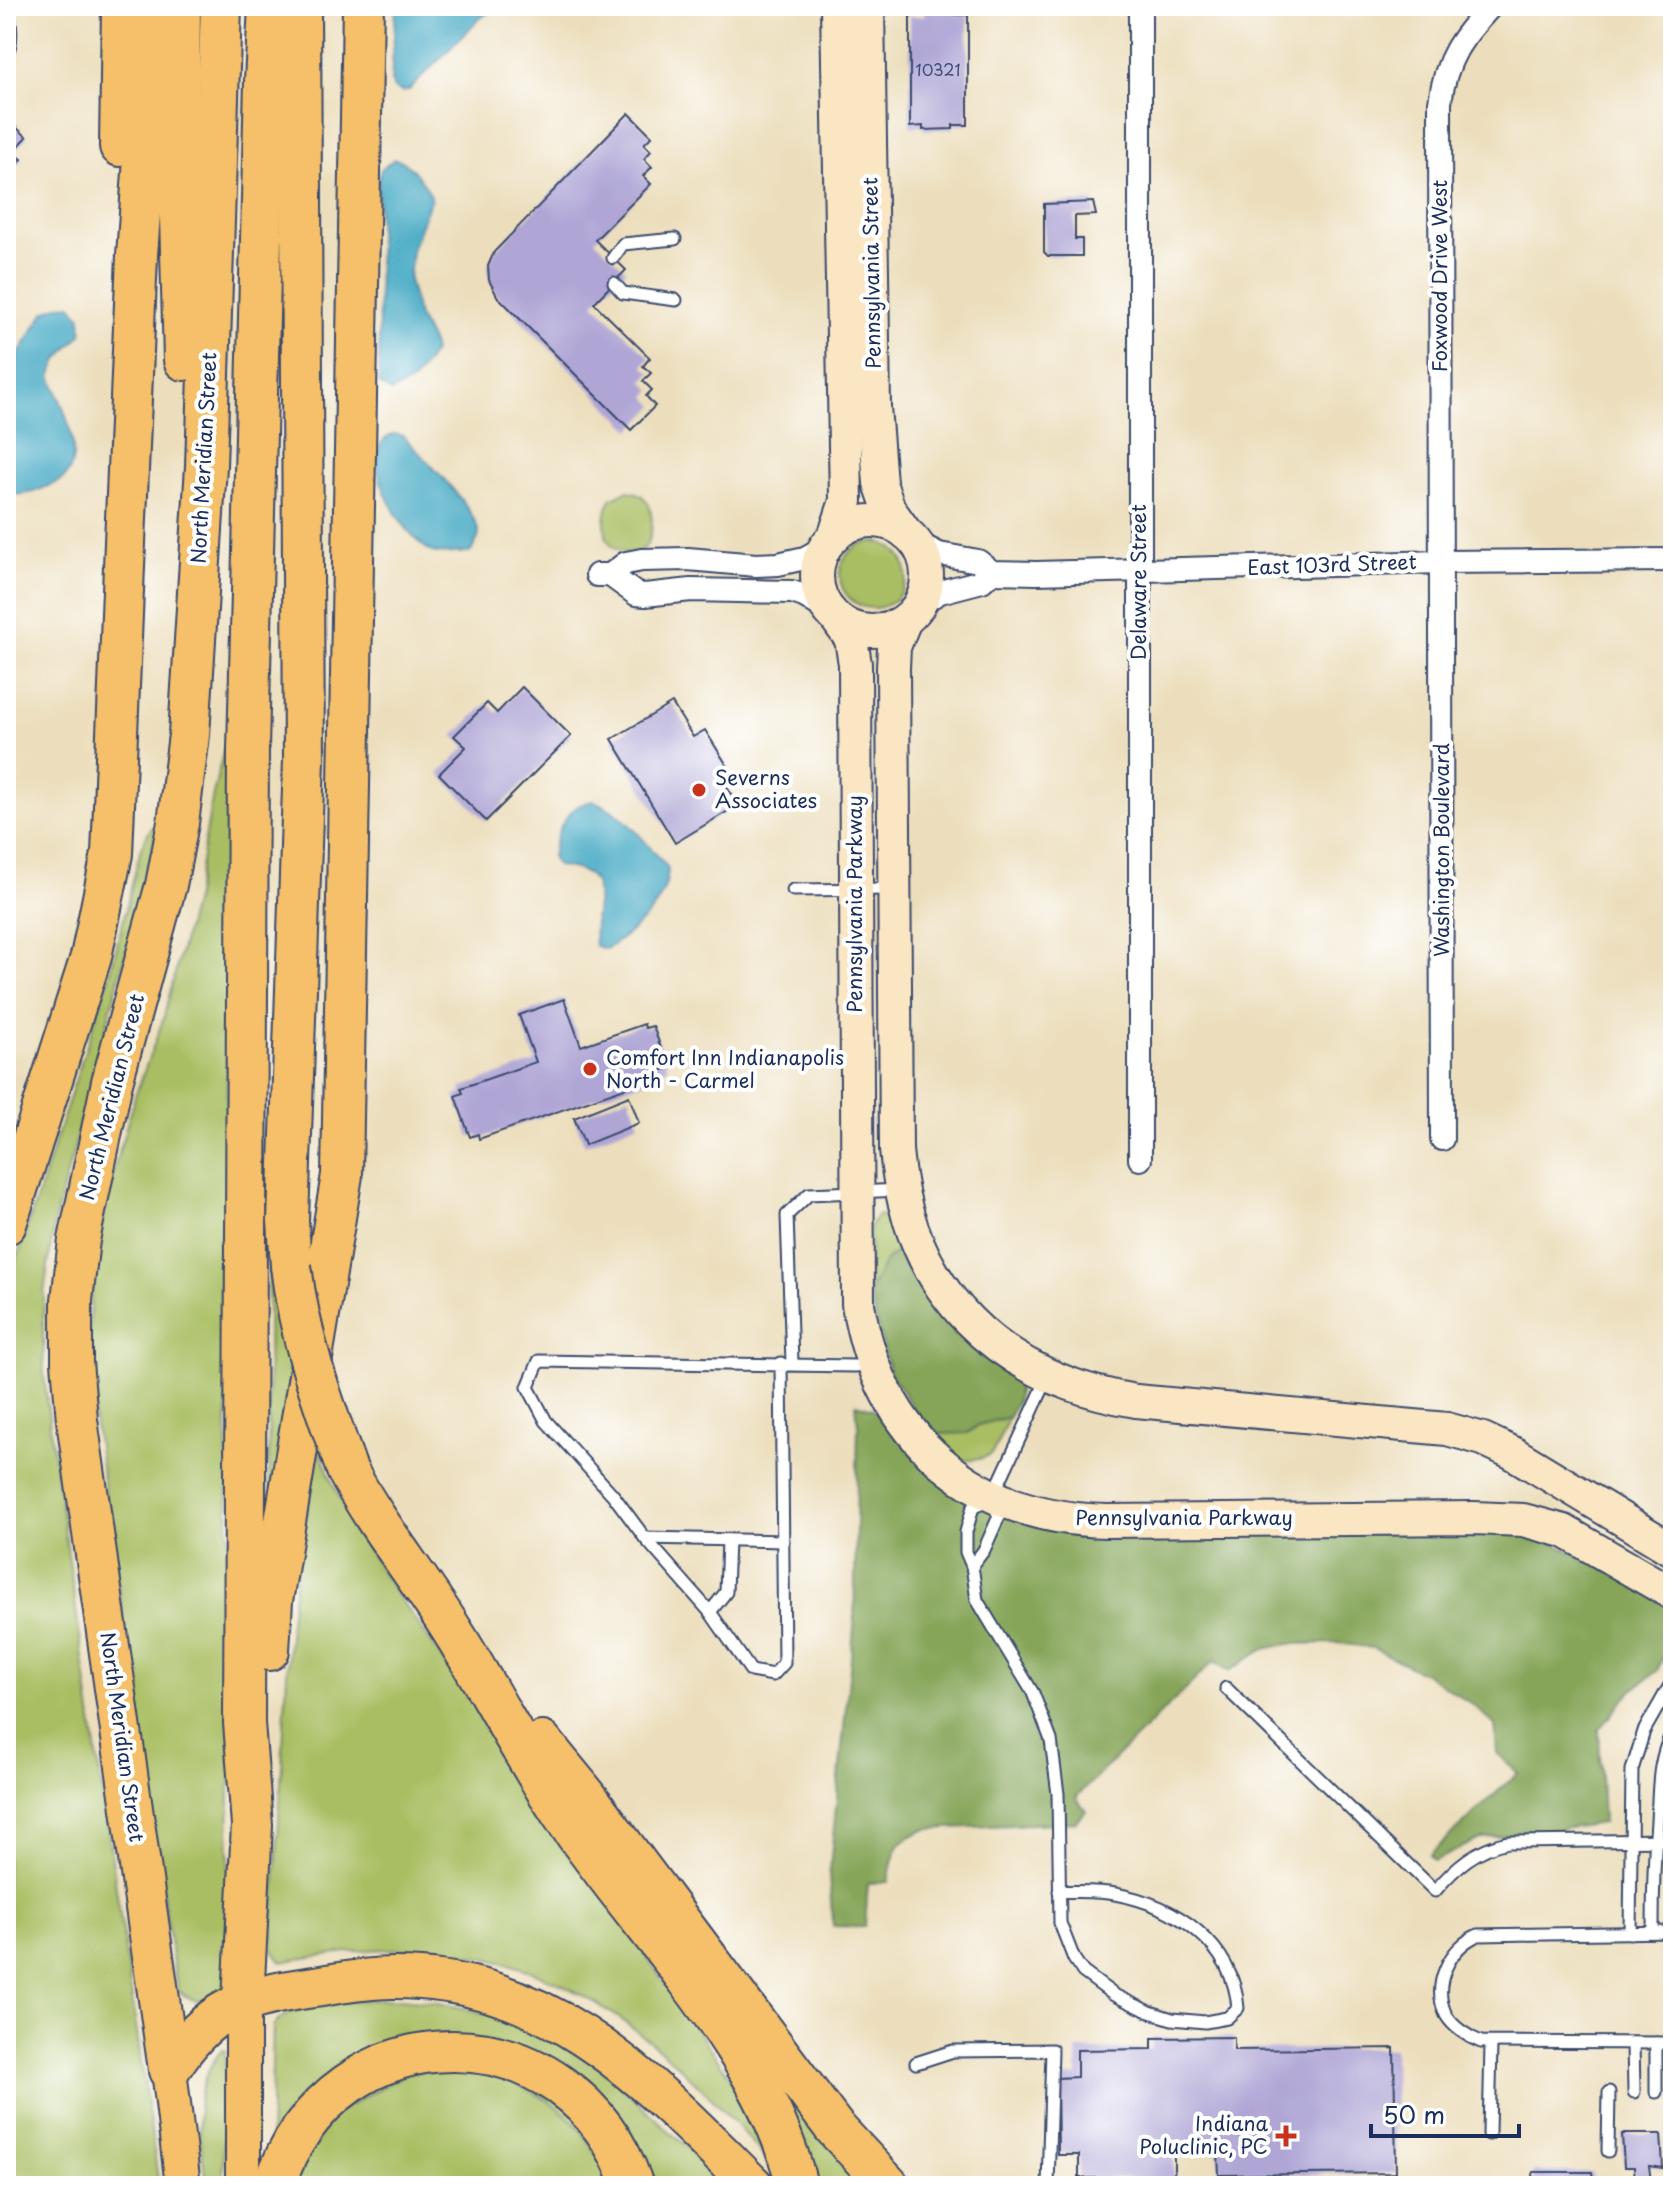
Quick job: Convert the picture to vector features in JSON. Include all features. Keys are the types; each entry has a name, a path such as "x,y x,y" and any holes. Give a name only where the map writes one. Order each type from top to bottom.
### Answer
{"highway":[{"path":"122,6 118,240 123,630"},
{"path":"6,1224 91,957 112,854 137,255 155,6"},
{"path":"180,6 178,146 193,640"},
{"name":"North Meridian Street","path":"169,2070 77,1420 72,1362 72,1300 79,1240 101,1127 166,885 178,823 189,735 206,466 221,6"},
{"path":"252,1825 244,1723 248,797 269,6"},
{"path":"300,6 304,759 288,1221 296,1308 308,1355 347,1470 369,1511 452,1630 562,1814 742,2057 765,2098 792,2165 797,2186"},
{"path":"304,759 318,612 349,6"},
{"path":"243,2001 252,1825 263,1736 272,1601 342,1175 363,6"},
{"path":"452,1630 587,1797 834,2127 889,2186"},
{"path":"169,2070 187,2041 205,2023 243,2001 267,1994 394,1978 466,1987 543,2011 577,2030 640,2077 753,2186"},
{"path":"274,2186 288,2149 300,2130 342,2086 400,2058 434,2051 465,2050 520,2063 568,2091 610,2137 624,2160 633,2186"}],"main road":[{"name":"Pennsylvania Street","path":"829,542 846,501 837,6"},
{"name":"Pennsylvania Street","path":"868,6 874,407 880,483 889,509 911,538"},
{"path":"875,521 886,523 911,538 922,554 927,579 912,612 886,629 865,630 834,615 819,592 817,581 817,569 829,542 853,524 875,521"},
{"name":"Pennsylvania Parkway","path":"912,612 894,647 896,1150 909,1222 933,1276 951,1301 984,1337 1048,1377 1097,1395 1464,1433 1513,1453 1673,1550"},
{"name":"Pennsylvania Parkway","path":"834,615 851,639 855,664 858,1304 872,1364 892,1405 911,1433 944,1464 992,1498 1034,1511 1091,1520 1523,1520 1564,1531 1673,1594"},
{"path":"243,2001 243,2186"},
{"name":"North Meridian Street","path":"169,2070 183,2186"}],"street":[{"name":"Delaware Street","path":"1140,6 1140,1159"},
{"name":"Foxwood Drive West","path":"1441,562 1440,102 1444,76 1454,51 1466,32 1491,6"},
{"name":"East 103rd Street","path":"911,538 939,554 978,561 992,572 1673,560"},
{"path":"829,542 805,558 778,564 642,560 626,563 603,575 636,594 691,590 782,590 804,596 834,615"},
{"name":"Washington Boulevard","path":"1441,562 1442,1139"},
{"name":"East 103rd Street","path":"912,612 940,592 982,581 992,572"}],"lane":[{"path":"6,56 11,27 8,6"},
{"path":"613,258 623,244 675,239"},
{"path":"614,283 623,293 676,300"},
{"path":"793,890 894,889"},
{"path":"872,1364 855,1366 786,1363 539,1361 528,1387 546,1421 613,1495 645,1538 710,1612 751,1671 773,1675 784,1663 783,1541 786,1363 787,1215 809,1194 902,1190"},
{"path":"1048,1377 992,1498 973,1507 966,1552 972,1566 977,1600 1027,1681 1047,1725 1056,1774 1058,1841 1059,1891 1060,1923 1074,1959 1083,1972 1114,1995 1150,2012 1193,2022 1218,2021 1238,2008 1237,1986 1222,1956 1208,1940 1180,1918 1162,1908 1111,1893 1059,1891"},
{"path":"972,1566 984,1550 999,1516 992,1498"},
{"path":"645,1538 783,1541"},
{"path":"710,1612 726,1592 728,1540"},
{"path":"1630,1933 1632,1770 1644,1731 1673,1680"},
{"path":"1226,1688 1435,1891 1469,1857 1494,1845 1508,1842 1673,1840"},
{"path":"1653,1932 1658,1774 1673,1731"},
{"path":"1673,1932 1493,1933 1467,1940 1449,1960 1443,1979 1447,2015 1470,2038 1491,2044 1673,2043"},
{"path":"1633,2043 1634,2092"},
{"path":"1656,2043 1656,2092"},
{"path":"1489,2134 1491,2044"},
{"path":"916,2063 953,2051 1052,2050 1048,2186"},
{"path":"1608,2151 1609,2092"}],"green space":[{"path":"627,491 644,498 652,521 646,546 635,553 617,550 606,535 606,511 610,502"},
{"path":"867,542 879,542 891,547 901,557 906,575 904,588 891,603 879,608 867,608 855,603 845,593 840,581 840,569 845,557 855,547"},
{"path":"228,733 226,1341 231,1739 226,1981 223,1991 201,2001 179,1991 175,1976 94,1418 88,1347 93,1268 110,1184 135,1096 163,1020 195,896 213,794"},
{"path":"157,824 146,877 54,1223 44,1293 43,1325 44,1376 52,1443 159,2186 6,2186 6,1293 110,974 141,848 149,831"},
{"path":"884,1214 898,1221 906,1244 869,1292 870,1225 877,1216"},
{"path":"268,1236 273,1237 296,1384 269,1515"},
{"path":"906,1244 927,1290 948,1320 1005,1365 1019,1380 1017,1400 1009,1417 978,1425 968,1433 930,1434 890,1373 869,1292 885,1261"},
{"path":"856,1404 873,1409 946,1484 1052,1528 1526,1530 1599,1565 1673,1609 1673,1635 1657,1671 1630,1692 1599,1730 1603,1823 1482,1838 1434,1861 1429,1855 1518,1773 1497,1753 1495,1725 1473,1705 1424,1673 1373,1648 1338,1643 1289,1644 1264,1649 1229,1671 1214,1661 1076,1797 1086,1811 1076,1822 927,1829 916,1833 898,1848 888,1882 868,1883 865,1927 833,1926 829,1877 854,1628"},
{"path":"1009,1417 992,1454 972,1460 951,1454 930,1434 968,1433 978,1425"},
{"path":"319,1449 336,1491 383,1575 543,1799 725,2070 747,2106 776,2170 696,2082 653,2044 609,2011 561,1984 509,1964 452,1952 390,1949 281,1962 272,1947 290,1620"},
{"path":"401,1999 499,2016 531,2028 601,2068 729,2186 647,2186 475,2038 277,2142 270,2141 273,2027 281,2018 312,2006"},
{"path":"739,2019 868,2186 817,2186 804,2148"},
{"path":"222,2050 225,2051 223,2186 207,2186 199,2132 200,2098 211,2065"},
{"path":"487,2070 529,2090 563,2113 590,2143 610,2186 287,2186 331,2116 409,2072"}],"water":[{"path":"396,6 498,6 478,20 409,90 402,92 394,88 391,81"},
{"path":"394,159 402,161 414,171 431,199 412,249 409,280 418,316 434,352 413,381 391,392 379,384 378,181 381,169"},
{"path":"72,305 81,317 82,333 59,358 51,375 69,426 73,454 71,466 65,477 55,483 27,493 6,494 6,374 44,313 57,306"},
{"path":"396,434 403,436 436,470 470,512 479,536 471,552 433,552 420,544 395,512 385,492 377,455 383,441"},
{"path":"594,801 626,821 668,868 667,881 656,905 628,934 606,949 595,946 595,883 589,875 557,866 552,857 556,838 569,813 584,803"}],"building":[{"path":"924,11 955,11 955,15 968,15 968,125 953,125 953,129 910,127 910,16 924,16"},
{"path":"629,113 652,136 644,144 651,151 644,159 652,167 643,176 651,184 595,240 626,270 594,303 650,358 643,366 651,373 643,381 652,390 646,396 655,406 631,430 497,296 489,280 488,266 494,252"},
{"path":"6,118 27,137 13,152 22,159 6,176"},
{"path":"1093,202 1096,215 1075,216 1075,239 1082,239 1082,256 1048,256 1044,252 1044,204"},
{"path":"522,687 571,736 486,821 439,774 466,747 454,736 487,703 497,713"},
{"path":"672,703 693,737 705,730 728,767 718,773 738,805 675,843 612,739"},
{"name":"Comfort Inn Indianapolis North - Carmel","path":"564,999 581,1046 644,1024 645,1028 653,1026 668,1068 660,1071 662,1075 479,1139 478,1134 470,1137 455,1096 463,1093 461,1088 536,1062 519,1015"},
{"path":"629,1096 639,1123 585,1145 574,1118"},
{"path":"1234,2037 1234,2050 1394,2048 1396,2173 1219,2175 1218,2153 1210,2153 1210,2147 1174,2148 1174,2178 1079,2178 1079,2155 1058,2155 1057,2078 1077,2077 1077,2050 1152,2049 1152,2038"},
{"path":"1622,2134 1661,2134 1663,2168 1649,2166 1651,2182 1673,2182 1673,2186 1534,2186 1533,2172 1592,2172 1593,2183 1635,2181 1634,2167 1624,2167"}],"place":[{"name":"Severns Associates","path":"699,790"},
{"name":"Comfort Inn Indianapolis North - Carmel","path":"590,1069"},
{"name":"Indiana Poluclinic, PC","path":"1286,2136"}]}
